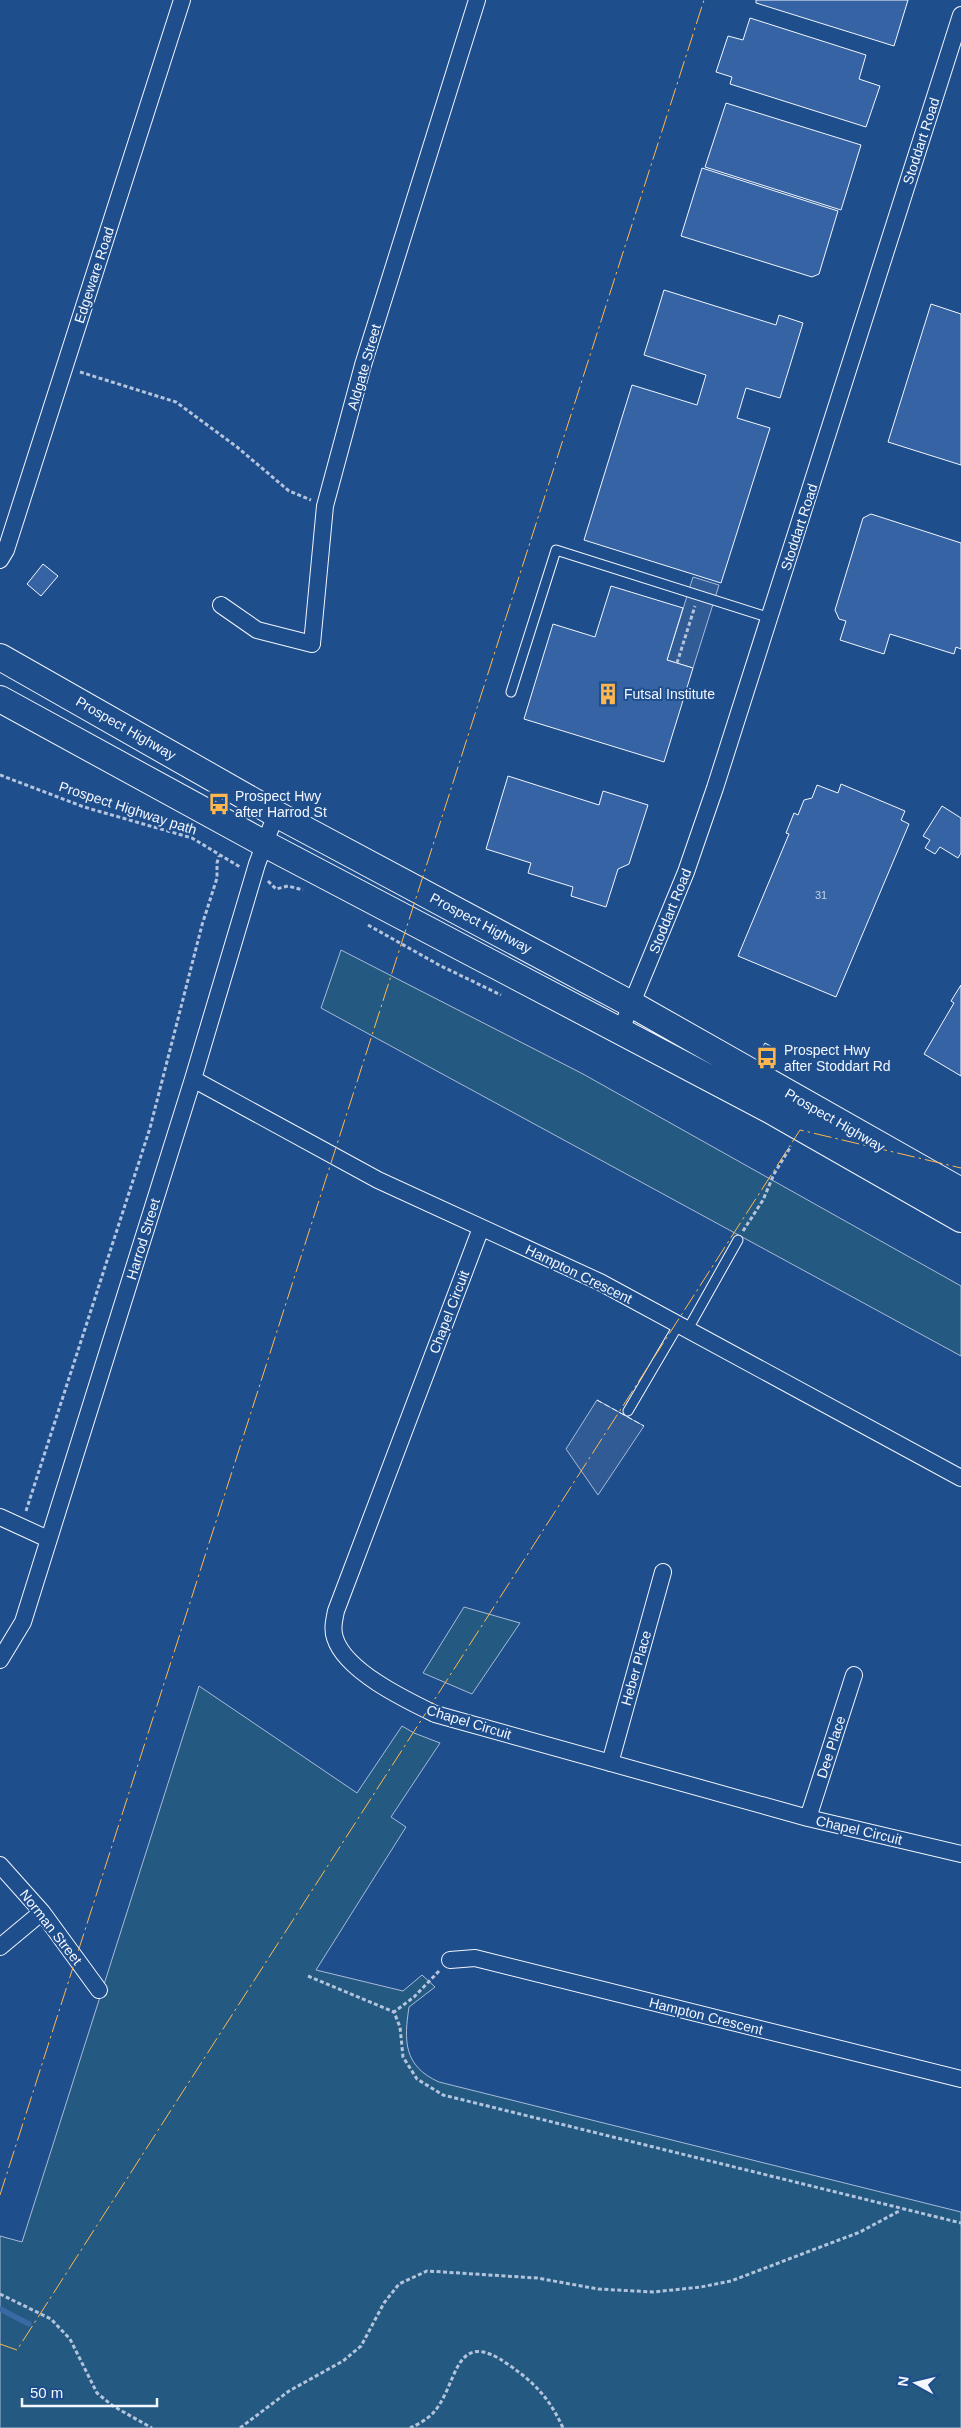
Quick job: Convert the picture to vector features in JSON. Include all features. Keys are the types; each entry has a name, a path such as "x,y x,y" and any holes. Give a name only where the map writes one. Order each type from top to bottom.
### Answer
{"main road":[{"name":"Prospect Highway","path":"0,657 276,814 633,1005 961,1191"},
{"name":"Prospect Highway","path":"0,699 265,844 770,1110 961,1219"}],"street":[{"name":"Edgeware Road","path":"3,555 182,0"},
{"name":"Aldgate Street","path":"221,605 257,630 312,644 325,506 363,365 477,0"},
{"name":"Stoddart Road","path":"620,1032 633,1005 686,872 770,618 961,18"},
{"name":"Harrod Street","path":"0,1660 23,1622 265,844 276,814"},
{"name":"Hampton Crescent","path":"193,1079 378,1180 600,1282 961,1478"},
{"name":"Chapel Circuit","path":"481,1228 336,1611 333,1625 335,1638 340,1649 358,1668 410,1702 435,1714 808,1818 961,1854"},
{"path":"0,1516 48,1539"},
{"name":"Heber Place","path":"610,1763 663,1572"},
{"name":"Dee Place","path":"808,1818 854,1675"},
{"name":"Norman Street","path":"0,1865 42,1912 100,1990"},
{"path":"0,1947 42,1912"},
{"name":"Hampton Crescent","path":"450,1960 475,1958 961,2079"}],"lane":[{"path":"511,692 556,550 770,618"},
{"path":"628,1411 738,1240"}],"path":[{"path":"65,367 176,402 290,491 325,506"},
{"path":"677,663 698,594"},
{"name":"Prospect Highway path","path":"0,775 84,807 192,838 219,856 216,863 217,878 202,925 150,1128 21,1527"},
{"path":"738,1240 763,1200 774,1174 792,1146"},
{"path":"394,2012 414,1997 450,1960"},
{"path":"308,1976 394,2012 400,2027 402,2057 417,2079 443,2094 901,2210 961,2223"},
{"path":"240,2428 288,2391 344,2361 361,2346 384,2303 399,2284 427,2271 537,2278 598,2289 653,2292 701,2287 731,2281 860,2232 901,2210"},
{"path":"0,2294 51,2319 70,2339 98,2393 113,2406 152,2428"},
{"path":"410,2428 432,2415 459,2364 466,2356 479,2351 488,2352 502,2359 542,2391 564,2428"}],"shaded area":[{"path":"693,577 719,585 693,668 667,660"},
{"path":"341,950 583,1074 961,1286 961,1356 321,1008"},
{"path":"597,1400 644,1426 598,1495 566,1449"},
{"path":"464,1607 520,1623 472,1694 423,1673"},
{"path":"199,1686 357,1793 402,1726 440,1743 391,1817 406,1827 316,1970 403,1991 422,1975 435,1987 409,2007 407,2019 407,2041 412,2060 427,2076 439,2082 961,2212 961,2428 0,2428 0,2236 22,2242"}],"building":[{"path":"756,0 908,0 894,46 756,3"},
{"path":"750,18 866,55 859,79 880,86 866,127 730,84 732,77 716,72 728,36 743,40"},
{"path":"726,103 861,145 841,210 705,167"},
{"path":"702,168 838,211 819,274 812,277 681,236"},
{"path":"664,290 776,325 779,315 803,323 780,398 746,388 737,418 770,428 721,583 584,540 632,385 697,405 706,375 644,355"},
{"path":"931,304 961,314 961,465 888,442"},
{"path":"871,514 961,543 961,649 956,647 954,654 890,634 884,654 840,640 846,621 839,619 835,610 863,518"},
{"path":"43,564 58,576 41,596 27,584"},
{"name":"Futsal Institute","path":"611,586 683,608 667,660 693,668 664,762 524,719 553,624 595,637"},
{"path":"508,776 599,805 603,791 648,805 629,864 618,869 606,907 571,896 573,887 528,873 531,863 486,849"},
{"path":"841,784 905,811 901,820 909,824 836,997 738,956 789,834 786,833 794,813 798,815 804,800 812,798 817,785 838,793"},
{"path":"942,806 961,818 961,853 958,858 940,847 935,854 925,848 930,840 923,836"},
{"path":"961,985 961,1076 924,1054 954,1003 951,1001"},
{"path":"765,1043 774,1048 771,1053 762,1048"}],"waterway":[{"path":"0,2309 29,2324"}],"fence":[{"path":"597,1400 644,1426"}],"power":[{"path":"0,2195 704,0"},
{"path":"0,2344 17,2350 800,1130 961,1168"}],"place":[{"name":"Futsal Institute","path":"608,694"},
{"name":"Prospect Hwy after Harrod St","path":"219,804"},
{"name":"Prospect Hwy after Stoddart Rd","path":"767,1058"}]}
